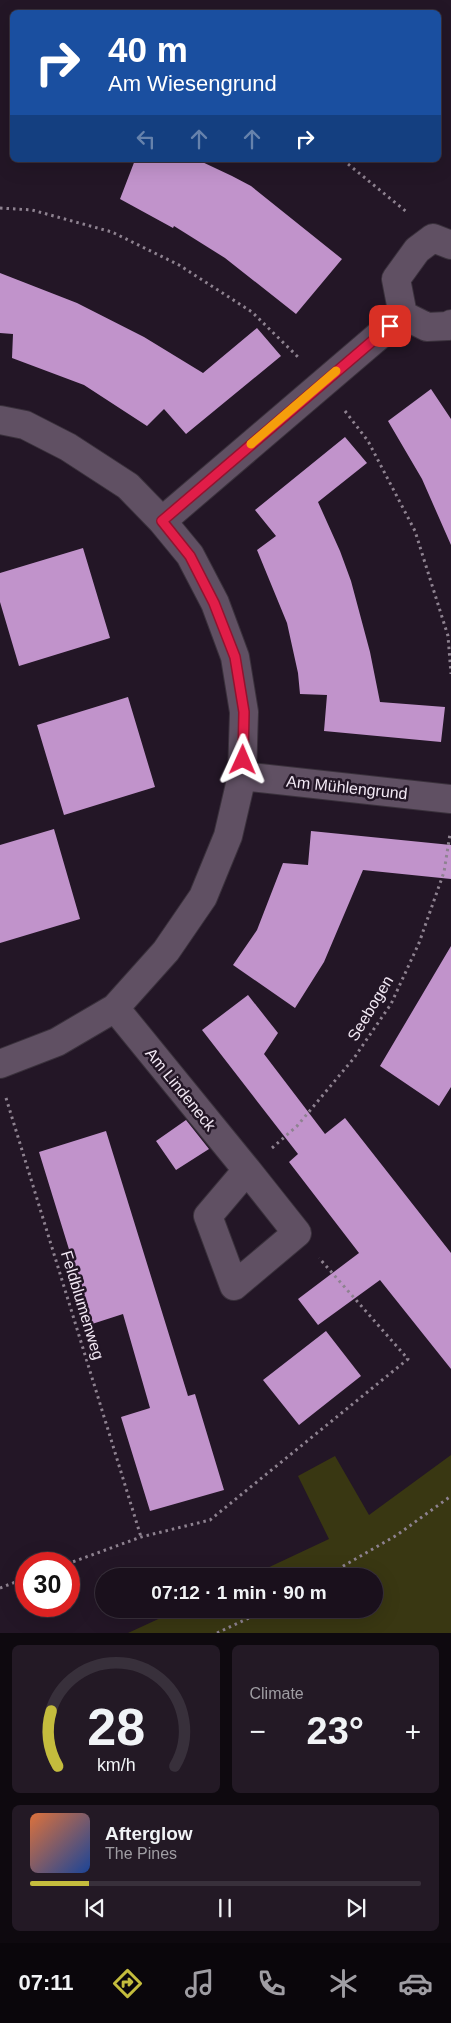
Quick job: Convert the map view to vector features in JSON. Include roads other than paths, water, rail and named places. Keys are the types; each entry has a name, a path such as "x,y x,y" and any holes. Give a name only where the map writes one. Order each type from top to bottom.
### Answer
{"street":[{"path":"403,315 396,279 417,250 442,241"},
{"path":"403,315 427,327 448,326 451,324"},
{"path":"162,521 403,315"},
{"path":"0,420 25,425 68,447 128,486 162,521 190,556 214,603 235,657 244,712 242,776 228,836 203,897 166,951 115,1008 2,1077"},
{"name":"Am Mühlengrund","path":"242,776 451,799"},
{"name":"Am Lindeneck","path":"115,1008 248,1170 297,1234 234,1286 208,1216 248,1170"}]}
